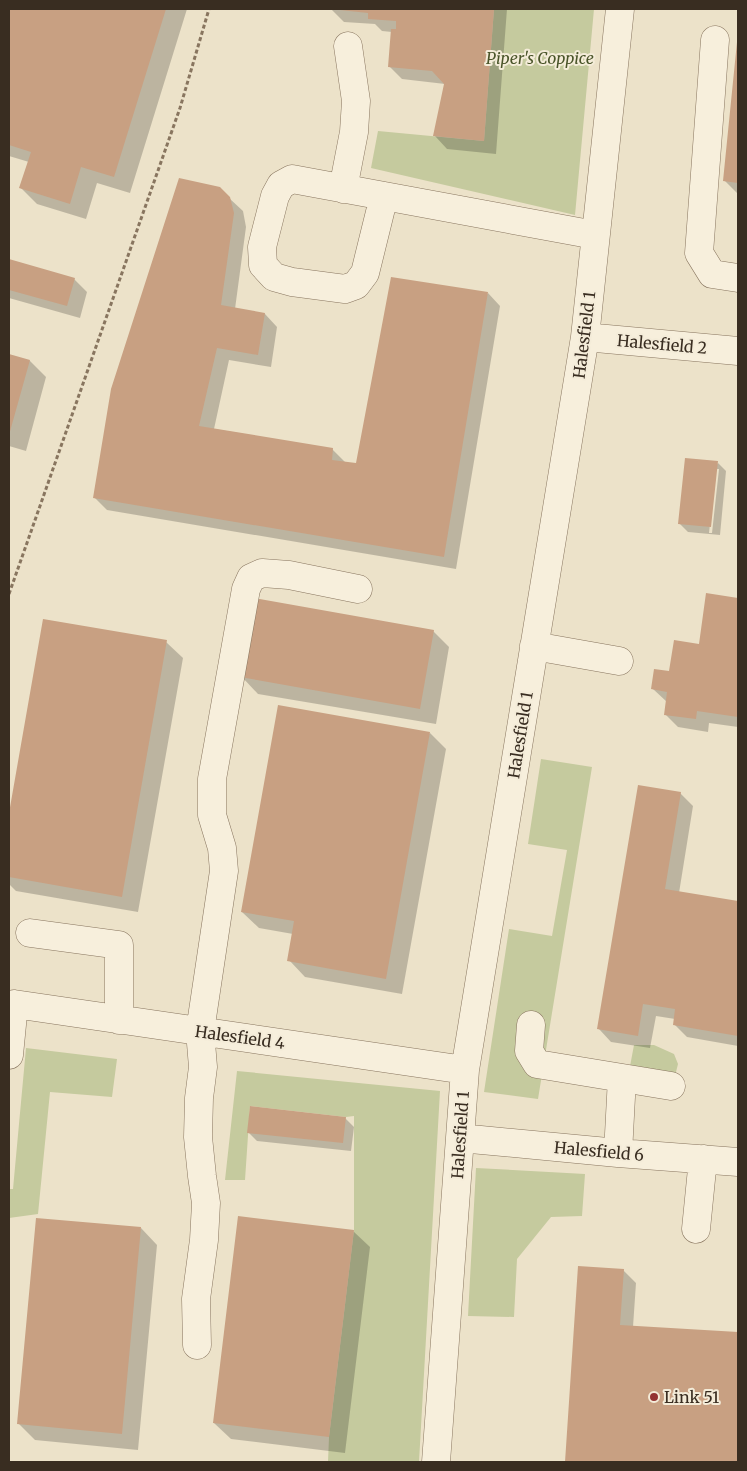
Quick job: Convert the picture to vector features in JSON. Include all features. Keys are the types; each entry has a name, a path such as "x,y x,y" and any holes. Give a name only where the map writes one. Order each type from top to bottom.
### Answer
{"street":[{"name":"Halesfield 1","path":"436,1462 465,1070 585,337 620,9"},
{"path":"715,40 699,253 712,274 738,278"},
{"path":"343,189 354,132 356,101 348,46"},
{"path":"384,196 365,273 356,284 345,289 292,282 274,277 263,265 262,248 276,196 281,185 292,179 343,189 384,196 595,235"},
{"name":"Halesfield 2","path":"585,337 738,351"},
{"path":"197,1345 196,1299 204,1240 206,1203 198,1136 203,1067 200,1031 224,871 222,848 212,814 212,779 246,589 251,578 262,573 290,575 358,589"},
{"path":"534,646 619,661"},
{"path":"30,933 119,945 119,1020"},
{"name":"Halesfield 4","path":"9,1055 14,1004 465,1070"},
{"path":"531,1025 529,1051 537,1064 671,1086"},
{"path":"618,1153 622,1078"},
{"name":"Halesfield 6","path":"460,1138 738,1162"},
{"path":"696,1229 703,1159"}],"path":[{"path":"9,594 180,108 209,9"}],"green space":[{"name":"Piper's Coppice","path":"494,9 594,9 575,215 371,168 378,131 484,141"},
{"path":"541,759 592,767 538,1099 484,1092 509,929 552,936 567,850 528,844"},
{"path":"634,1045 654,1045 674,1054 678,1064 674,1080 628,1077"},
{"path":"26,1048 117,1059 112,1097 50,1092 38,1214 9,1218 9,1189 13,1189"},
{"path":"237,1071 440,1091 419,1462 328,1462 329,1437 354,1230 354,1116 346,1117 250,1106 245,1180 225,1180"},
{"path":"476,1168 585,1174 582,1216 551,1217 517,1259 514,1317 468,1316"}],"building":[{"path":"9,9 166,9 114,177 81,167 70,204 19,188 31,152 9,145"},
{"path":"340,9 494,9 484,141 433,136 444,84 432,71 388,67 391,29 396,29 396,21 368,19 368,13"},
{"path":"738,42 738,183 723,181"},
{"path":"179,178 220,187 230,197 234,213 221,305 265,313 258,355 217,348 199,426 333,448 332,460 356,463 391,277 488,292 444,557 93,498 111,389"},
{"path":"9,259 75,278 67,306 9,290"},
{"path":"9,354 30,360 9,435"},
{"path":"685,458 718,461 711,527 678,524"},
{"path":"706,593 738,598 738,717 697,711 696,719 664,715 667,692 651,689 654,669 669,671 674,640 699,644"},
{"path":"254,598 434,630 420,709 240,677"},
{"path":"43,619 167,640 122,897 9,877 9,813"},
{"path":"278,705 430,732 386,979 287,961 294,921 241,912"},
{"path":"638,785 681,792 665,889 738,901 738,1036 673,1025 675,1009 643,1004 638,1036 597,1029"},
{"path":"250,1106 346,1117 343,1143 247,1133"},
{"path":"238,1216 354,1230 329,1437 213,1423"},
{"path":"36,1218 141,1227 122,1434 17,1424"},
{"name":"Link 51","path":"578,1266 624,1269 620,1325 738,1332 738,1462 565,1462"}],"place":[{"name":"Link 51","path":"654,1397"}]}
